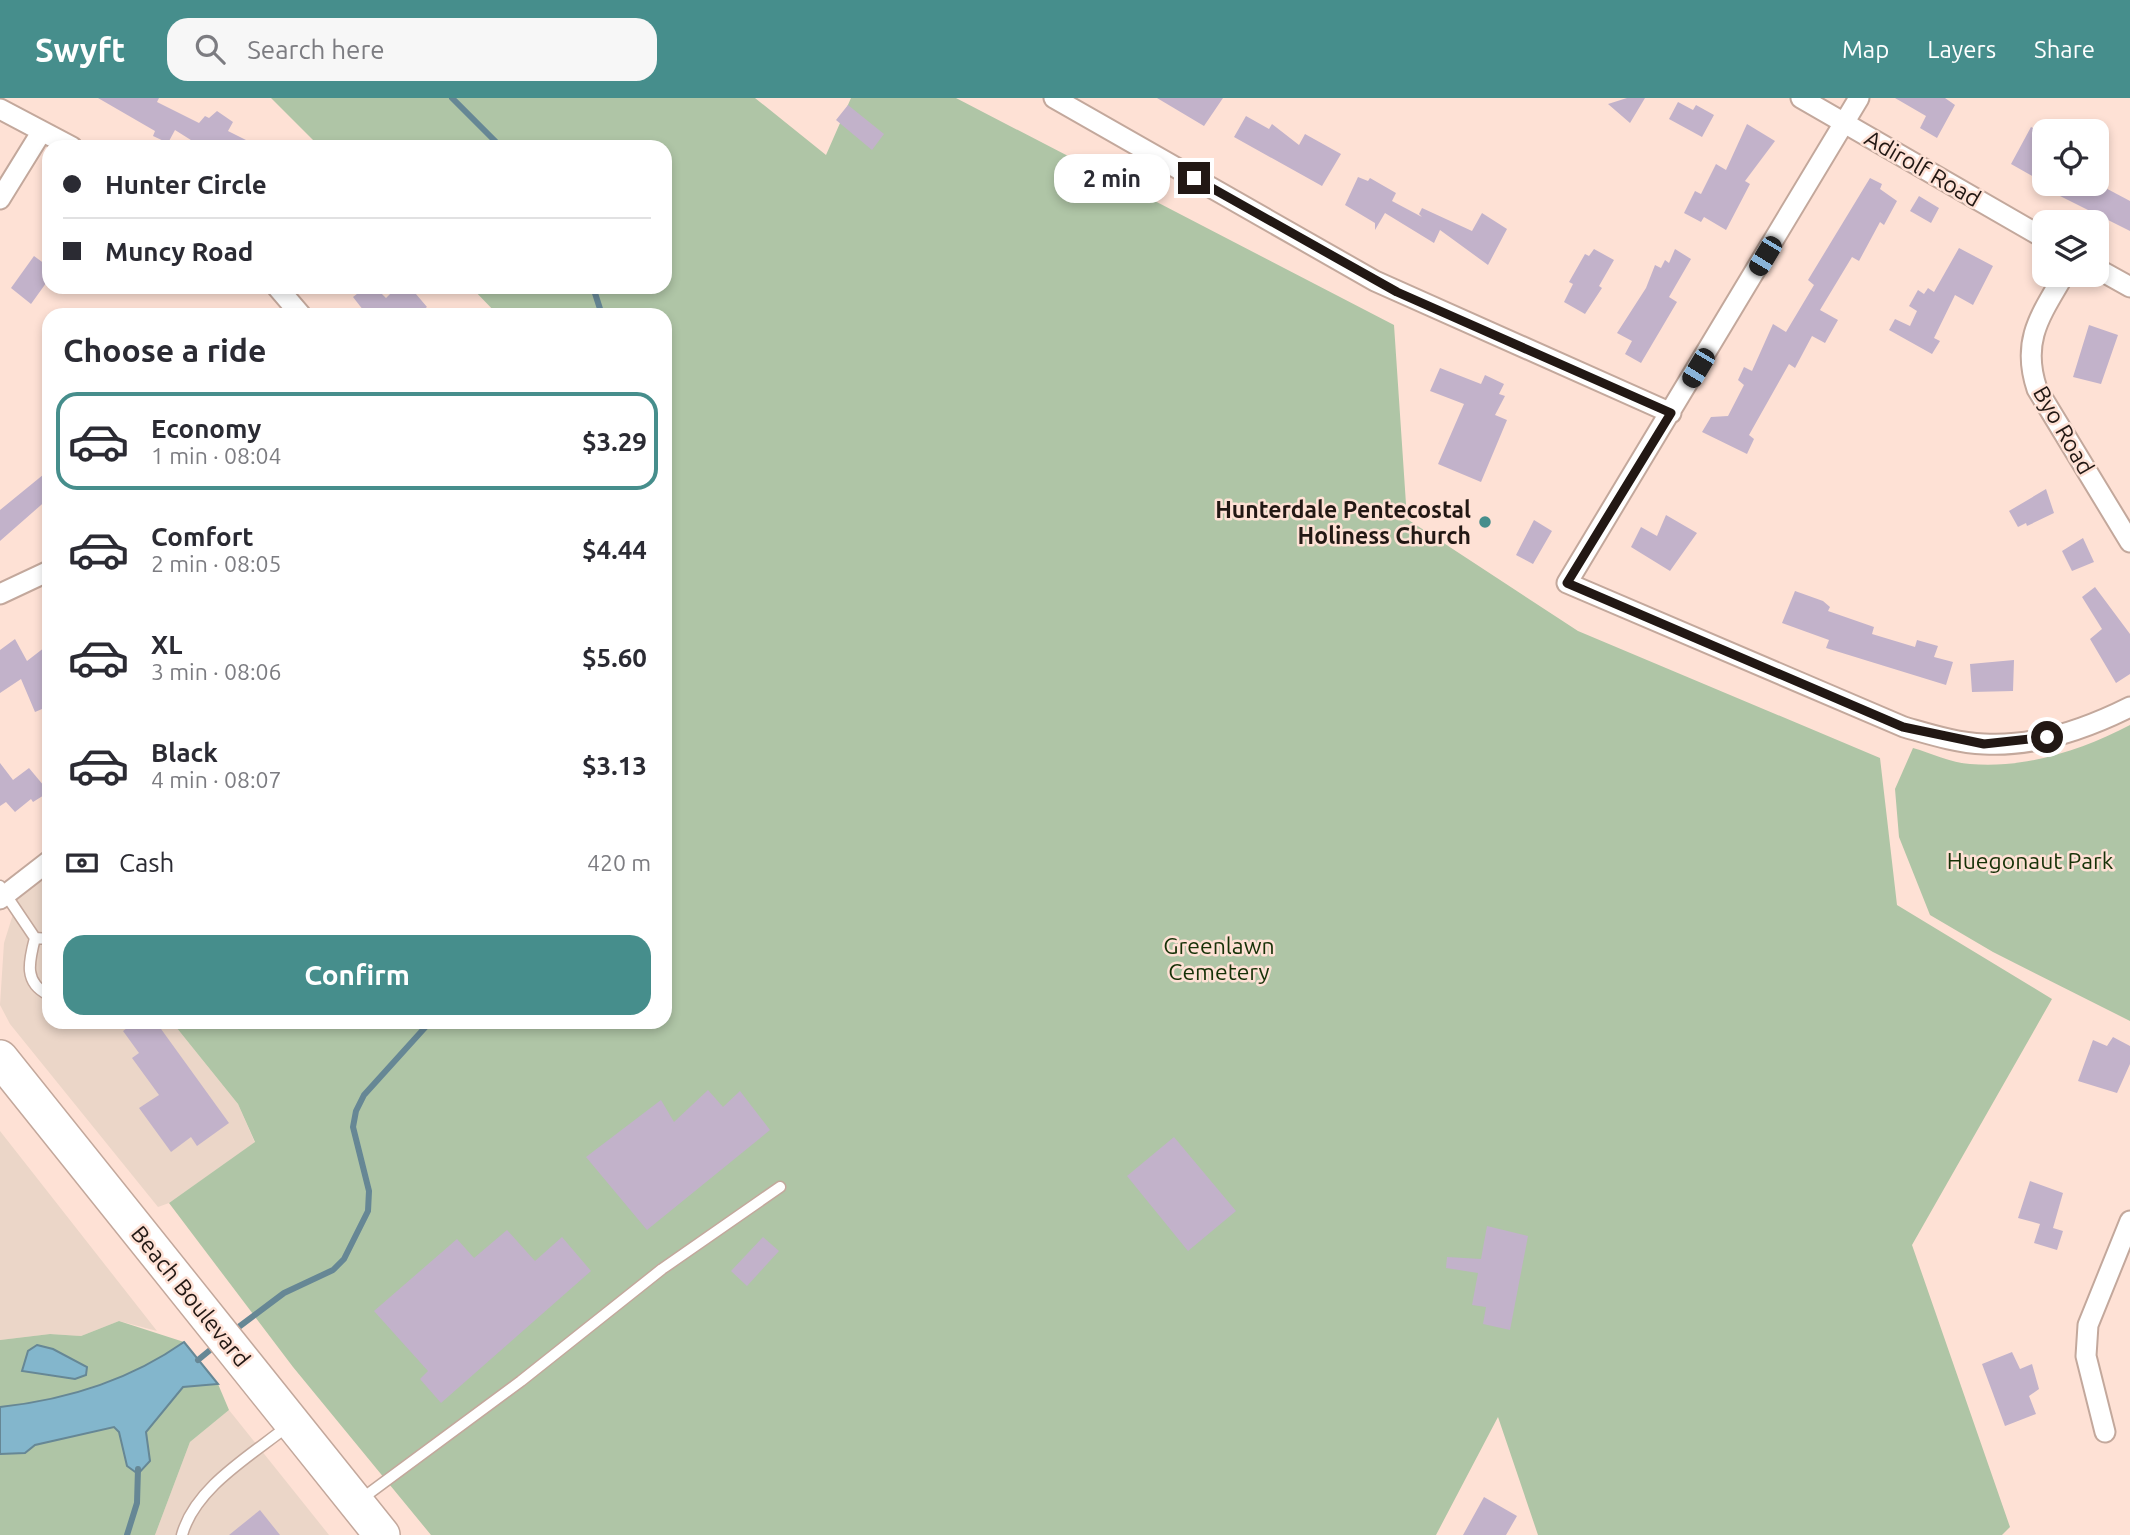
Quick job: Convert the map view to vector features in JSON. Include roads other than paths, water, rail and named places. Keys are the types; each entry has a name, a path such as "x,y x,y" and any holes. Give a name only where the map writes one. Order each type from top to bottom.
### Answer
{"highway":[{"name":"Beach Boulevard","path":"0,1058 382,1535"}],"street":[{"path":"1054,98 1375,281 1671,413"},
{"name":"Adirolf Road","path":"1801,98 2032,231"},
{"path":"1859,98 1567,583 1903,727 1938,737 1984,744 2025,741 2091,727 2130,707"},
{"path":"0,109 59,140"},
{"path":"0,199 42,131"},
{"path":"2109,275 2130,287"},
{"name":"Byo Road","path":"2057,287 2034,327 2030,347 2031,372 2037,389 2130,542"},
{"path":"283,294 295,308"},
{"path":"0,594 42,574"},
{"path":"2,893 42,866"},
{"path":"2105,1432 2086,1356 2088,1325 2130,1221"}],"lane":[{"path":"2,893 35,938 42,938"},
{"path":"35,938 30,956 30,977 34,985 42,990"},
{"path":"356,1503 521,1381 662,1269 780,1187"},
{"path":"182,1535 185,1525 211,1488 292,1422"}],"water":[{"path":"184,1342 218,1384 183,1387 146,1432 150,1461 138,1474 127,1466 119,1432 114,1427 35,1445 25,1453 0,1454 0,1407 49,1399 96,1386 142,1367"},
{"path":"37,1345 53,1349 87,1367 86,1375 75,1379 22,1371 28,1351"}],"waterway":[{"path":"452,98 494,140"},
{"path":"595,294 600,308"},
{"path":"232,1332 284,1293 333,1270 344,1259 368,1211 369,1191 353,1127 356,1111 364,1095 424,1029"},
{"path":"198,1360 215,1346"},
{"path":"127,1535 137,1503 138,1469"}],"place":[{"name":"Hunterdale Pentecostal Holiness Church","path":"1485,522"}],"park label":[{"name":"Huegonaut Park","path":"2030,860"},
{"name":"Greenlawn Cemetery","path":"1219,958"}]}
